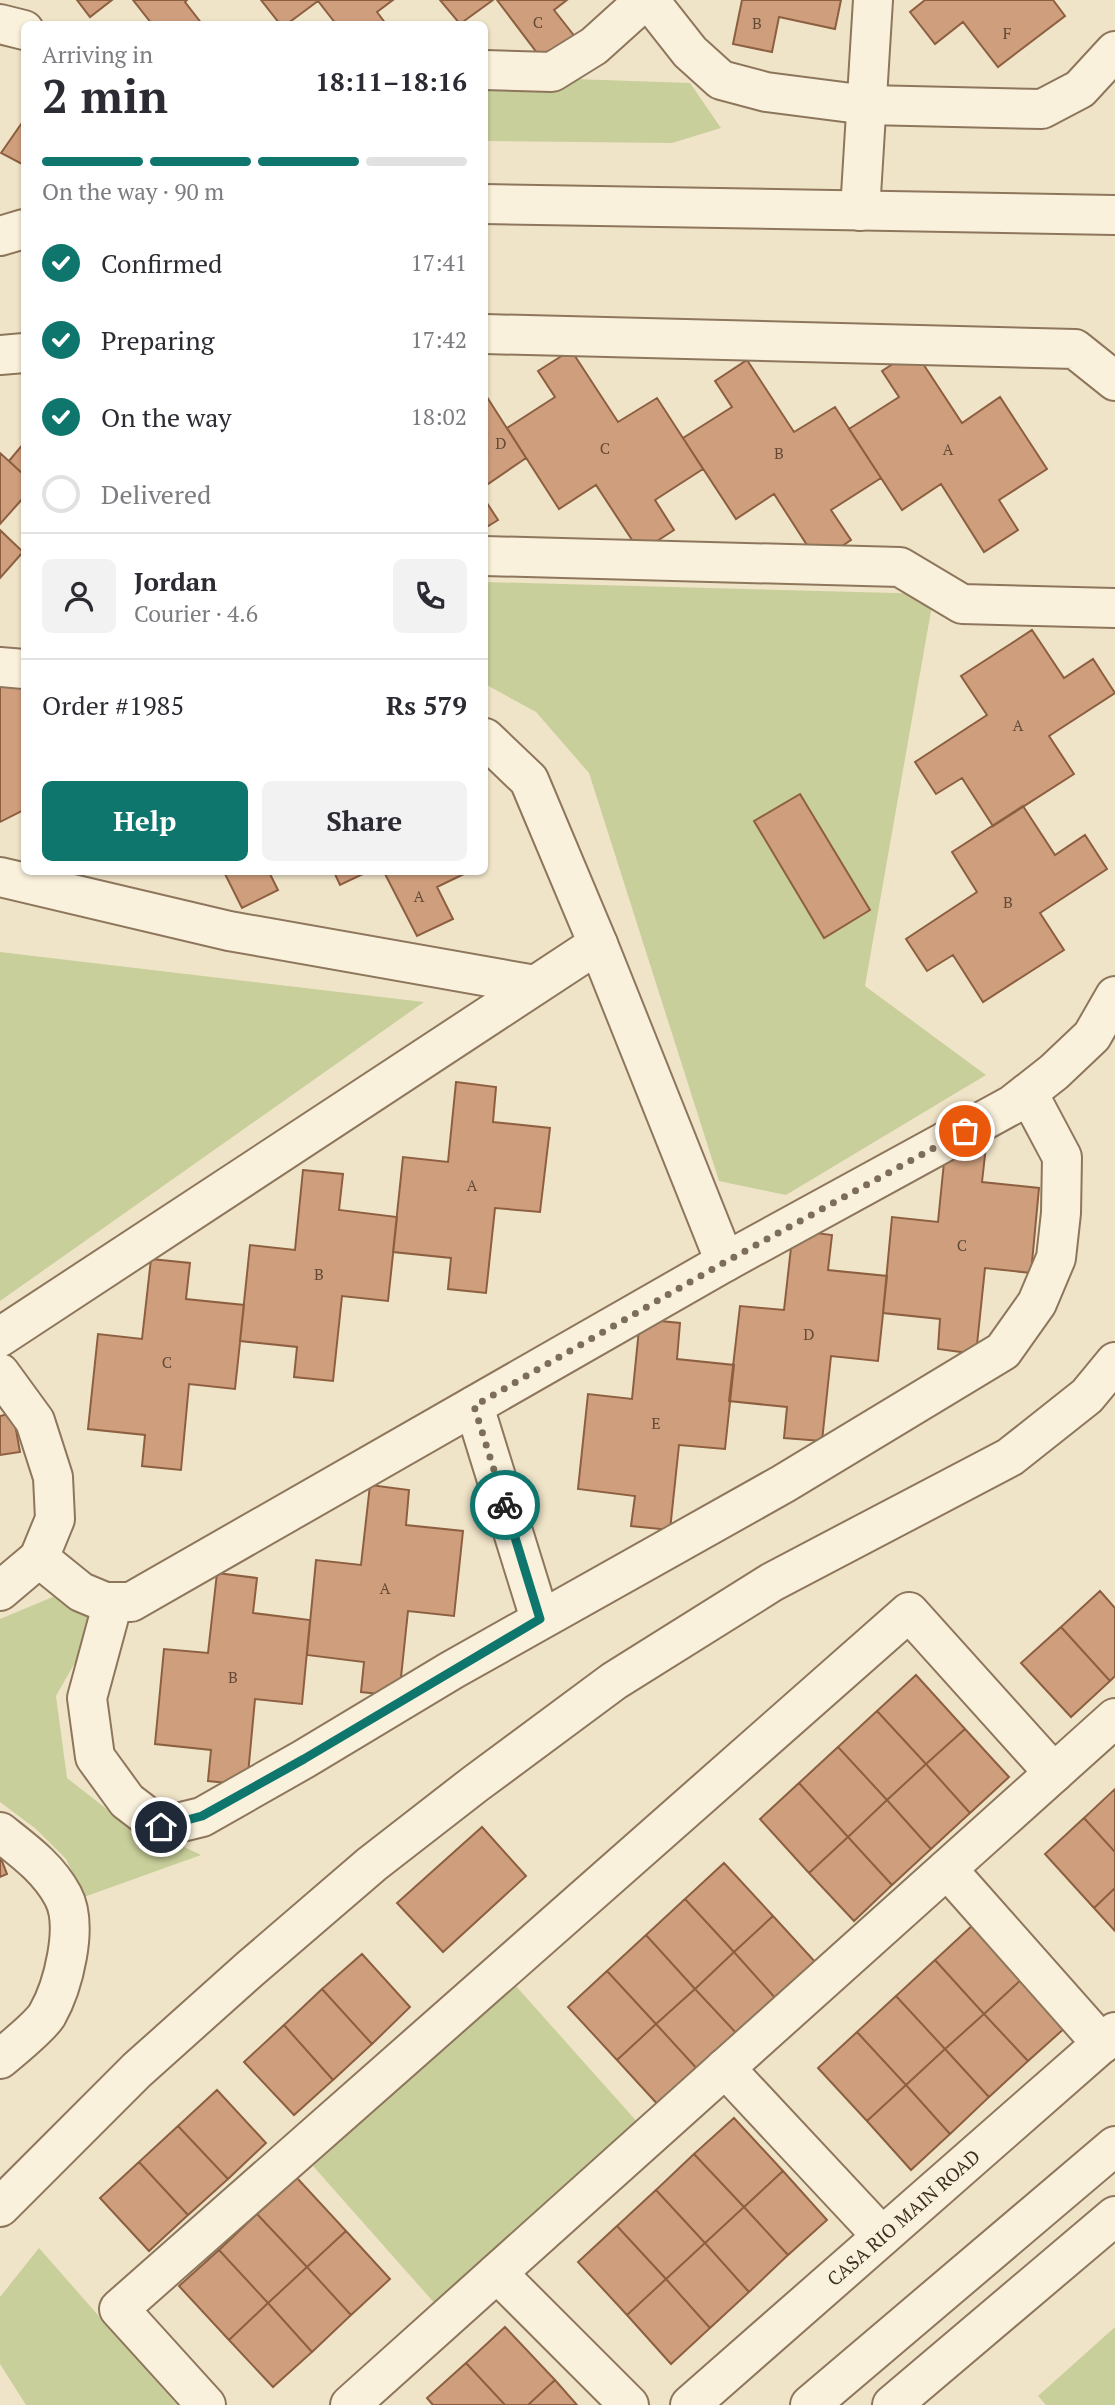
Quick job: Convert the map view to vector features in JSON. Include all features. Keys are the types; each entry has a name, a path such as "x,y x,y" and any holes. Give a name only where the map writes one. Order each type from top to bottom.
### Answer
{"street":[{"path":"488,70 552,72 594,46 647,0 690,52 721,80 766,92 867,105 1042,109 1080,89 1115,51"},
{"path":"860,211 873,0"},
{"path":"0,24 21,29"},
{"path":"488,204 1115,215"},
{"path":"0,236 21,230"},
{"path":"488,334 1075,349 1115,381"},
{"path":"0,355 21,353"},
{"path":"488,556 900,567 962,604 1115,608"},
{"path":"0,667 21,669"},
{"path":"488,741 529,780 598,944 725,1262"},
{"path":"0,877 229,931 535,985"},
{"path":"0,1337 598,944"},
{"path":"39,1558 81,1592 105,1602 131,1602 725,1262 1013,1105 1054,1072 1092,1036 1115,996"},
{"path":"113,1602 87,1698 95,1757 127,1801 161,1827 202,1816 304,1759 540,1619 783,1484 1003,1351 1037,1303 1056,1258 1061,1213 1062,1157 1028,1093"},
{"path":"0,2207 137,2070 251,1968 372,1864 475,1784 614,1681 772,1582 1010,1457 1087,1396 1115,1362"},
{"path":"0,1373 35,1421 53,1477 55,1519 39,1558 0,1591"},
{"path":"474,1406 540,1619"},
{"path":"206,2405 119,2309 909,1612 1054,1773"},
{"path":"350,2405 1115,1718"},
{"path":"0,1832 38,1861 64,1898 70,1932 65,1973 46,2017 0,2059"},
{"path":"947,1869 1108,2038"},
{"name":"CASA RIO MAIN ROAD","path":"690,2405 1108,2038"},
{"path":"725,2068 882,2236"},
{"path":"810,2405 1115,2146"},
{"path":"892,2405 1115,2216"},
{"path":"497,2273 629,2405"}],"green space":[{"path":"488,76 690,83 721,128 672,143 488,141"},
{"path":"488,582 934,594 865,986 986,1075 786,1195 719,1181 589,773 536,712 488,686"},
{"path":"0,952 424,1002 0,1301"},
{"path":"55,1596 97,1624 56,1696 67,1778 108,1810 201,1855 84,1897 66,1859 36,1829 0,1802 0,1619"},
{"path":"515,1985 640,2125 437,2306 313,2166"},
{"path":"39,2248 177,2405 26,2405 0,2364 0,2297"},
{"path":"1115,2327 1115,2405 1046,2405 1038,2396"}],"building":[{"path":"77,0 112,0 90,17"},
{"path":"133,0 187,0 185,2 200,21 150,21"},
{"path":"261,0 393,0 377,12 384,21 334,21 318,1 291,21 278,21"},
{"path":"440,0 493,0 464,21 458,21"},
{"path":"497,0 567,0 554,10 576,38 544,62"},
{"path":"742,0 841,0 835,29 779,17 772,52 733,44"},
{"path":"925,0 1053,0 1065,16 998,67 963,22 935,44 910,12"},
{"path":"21,124 21,163 1,153"},
{"path":"571,350 618,422 657,398 703,469 655,500 674,530 640,552 596,485 559,509 507,428 555,397 538,371"},
{"path":"914,350 962,423 1000,397 1047,469 999,500 1018,530 984,552 941,484 902,510 849,429 899,397 882,371"},
{"path":"747,360 794,432 835,407 881,478 831,510 851,540 818,562 774,494 736,519 683,438 732,407 715,381"},
{"path":"488,399 526,458 488,484"},
{"path":"21,447 21,472 9,461"},
{"path":"0,453 21,472 21,500 0,524"},
{"path":"488,505 498,520 488,526"},
{"path":"0,530 21,550 21,554 0,578"},
{"path":"1032,630 1064,678 1093,659 1115,693 1049,736 1074,774 993,826 962,778 936,794 915,762 987,715 961,676"},
{"path":"21,679 21,812 0,822 0,680"},
{"path":"800,794 870,910 824,938 754,821"},
{"path":"1023,806 1055,855 1085,835 1107,869 1040,913 1064,950 983,1002 953,955 927,971 906,939 977,892 952,852"},
{"path":"226,875 270,875 278,890 242,908"},
{"path":"335,875 361,875 340,885"},
{"path":"386,875 462,875 437,887 453,919 417,936"},
{"path":"456,1082 496,1087 493,1122 550,1128 540,1212 495,1208 486,1293 448,1289 451,1258 393,1252 403,1157 448,1162"},
{"path":"946,1142 986,1146 982,1182 1039,1188 1031,1273 985,1268 976,1354 938,1349 940,1319 883,1313 892,1217 938,1222"},
{"path":"303,1170 343,1174 339,1210 397,1217 388,1301 342,1296 333,1381 294,1377 297,1347 240,1341 250,1245 295,1250"},
{"path":"793,1230 832,1235 828,1270 887,1276 878,1361 831,1356 822,1441 784,1438 787,1407 729,1401 740,1306 784,1310"},
{"path":"151,1259 190,1263 186,1299 244,1305 235,1389 189,1384 181,1470 142,1466 145,1435 88,1429 98,1334 142,1339"},
{"path":"640,1319 680,1323 677,1359 734,1365 725,1449 679,1445 670,1530 631,1526 635,1496 578,1489 588,1394 632,1399"},
{"path":"13,1413 20,1452 0,1455 0,1416"},
{"path":"370,1485 409,1490 406,1525 463,1531 454,1616 408,1611 399,1696 361,1692 364,1662 307,1655 316,1560 361,1565"},
{"path":"217,1573 257,1578 253,1613 310,1620 302,1704 255,1699 247,1785 208,1781 211,1750 155,1744 164,1649 208,1653"},
{"path":"1100,1591 1115,1608 1115,1676 1110,1681 1061,1627"},
{"path":"1061,1627 1110,1681 1071,1717 1021,1663"},
{"path":"916,1675 965,1729 926,1764 877,1711"},
{"path":"877,1711 926,1764 887,1800 838,1747"},
{"path":"965,1729 1009,1777 970,1813 926,1764"},
{"path":"838,1747 887,1800 848,1837 799,1783"},
{"path":"926,1764 970,1813 931,1849 887,1800"},
{"path":"799,1783 848,1837 809,1873 760,1819"},
{"path":"1115,1789 1115,1852 1084,1818"},
{"path":"887,1800 931,1849 892,1885 848,1837"},
{"path":"1084,1818 1115,1852 1115,1888 1094,1908 1045,1854"},
{"path":"482,1827 526,1876 443,1952 397,1903"},
{"path":"848,1837 892,1885 854,1921 809,1873"},
{"path":"0,1856 7,1874 0,1877"},
{"path":"724,1863 773,1916 734,1952 685,1899"},
{"path":"1115,1888 1115,1931 1094,1908"},
{"path":"685,1899 734,1952 695,1989 646,1935"},
{"path":"773,1916 817,1964 778,2001 734,1952"},
{"path":"974,1924 1023,1978 984,2014 935,1960"},
{"path":"646,1935 695,1989 656,2024 607,1971"},
{"path":"734,1952 778,2001 739,2036 695,1989"},
{"path":"362,1954 410,2007 372,2044 322,1989"},
{"path":"935,1960 984,2014 945,2049 896,1996"},
{"path":"607,1971 656,2024 617,2060 568,2007"},
{"path":"1023,1978 1067,2026 1028,2061 984,2014"},
{"path":"322,1989 372,2044 333,2080 284,2025"},
{"path":"695,1989 739,2036 700,2072 656,2024"},
{"path":"896,1996 945,2049 906,2085 857,2032"},
{"path":"984,2014 1028,2061 989,2097 945,2049"},
{"path":"656,2024 700,2072 661,2108 617,2060"},
{"path":"284,2025 333,2080 294,2115 244,2062"},
{"path":"857,2032 906,2085 867,2121 818,2068"},
{"path":"945,2049 989,2097 950,2134 906,2085"},
{"path":"906,2085 950,2134 911,2170 867,2121"},
{"path":"217,2090 266,2143 228,2179 178,2126"},
{"path":"734,2118 783,2171 744,2207 694,2154"},
{"path":"178,2126 228,2179 188,2215 139,2162"},
{"path":"694,2154 744,2207 705,2243 656,2190"},
{"path":"139,2162 188,2215 149,2251 100,2198"},
{"path":"783,2171 827,2220 788,2255 744,2207"},
{"path":"297,2178 346,2231 307,2267 257,2214"},
{"path":"656,2190 705,2243 666,2279 617,2226"},
{"path":"744,2207 788,2255 749,2292 705,2243"},
{"path":"257,2214 307,2267 268,2303 219,2250"},
{"path":"617,2226 666,2279 627,2315 578,2262"},
{"path":"346,2231 390,2279 351,2315 307,2267"},
{"path":"705,2243 749,2292 710,2328 666,2279"},
{"path":"219,2250 268,2303 229,2340 179,2286"},
{"path":"307,2267 351,2315 312,2352 268,2303"},
{"path":"666,2279 710,2328 671,2364 627,2315"},
{"path":"268,2303 312,2352 273,2387 229,2340"},
{"path":"505,2327 555,2380 528,2405 505,2405 466,2363"},
{"path":"466,2363 505,2405 433,2405 427,2398"},
{"path":"555,2380 577,2405 528,2405"}],"way so far":[{"path":"505,1505 474,1406 725,1262 965,1131"}],"route":[{"path":"161,1827 202,1816 304,1759 540,1619 505,1505"}]}
